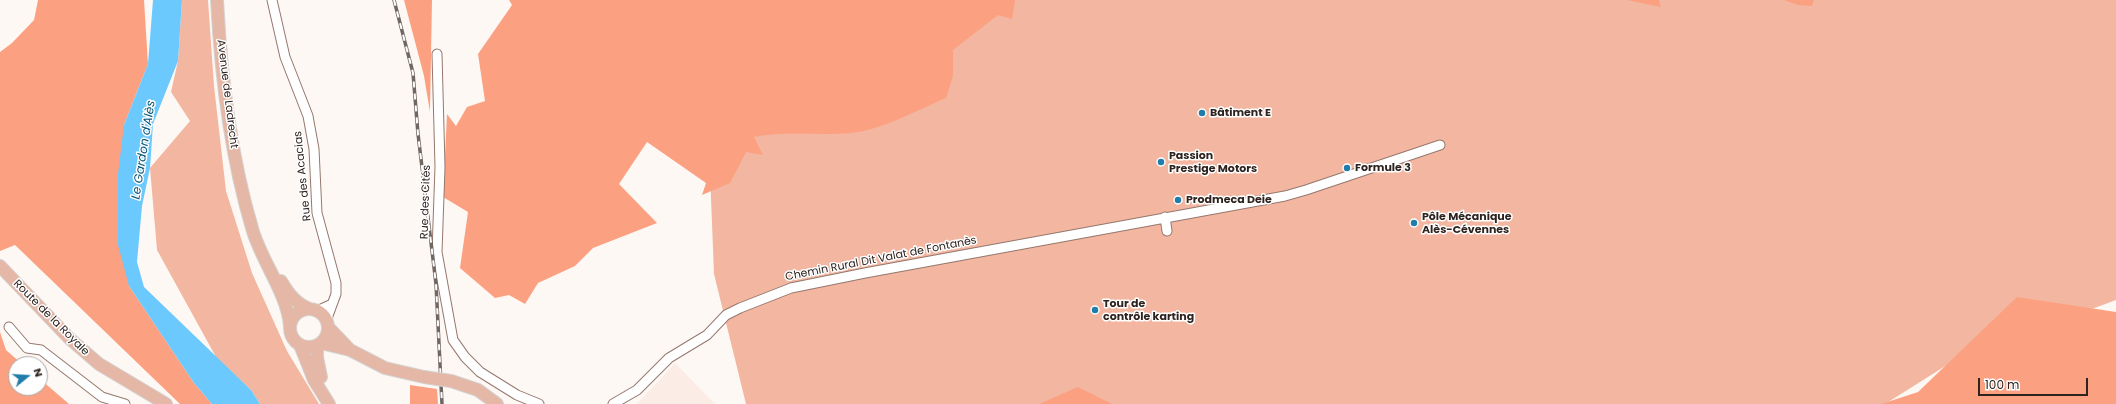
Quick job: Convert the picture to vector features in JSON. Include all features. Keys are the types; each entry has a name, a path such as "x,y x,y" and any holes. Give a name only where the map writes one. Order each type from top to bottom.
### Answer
{"main road":[{"name":"Avenue de Ladrecht","path":"217,0 230,133 241,188 252,229 263,258 284,302 289,316 290,326"},
{"name":"Avenue de Ladrecht","path":"241,188 257,230 288,293 298,303 314,310"},
{"name":"Route de la Royale","path":"0,266 70,339 99,364 166,404"},
{"path":"329,404 314,380 300,345 292,337 290,326 291,320 299,312 314,310 350,350"},
{"path":"327,324 325,338 319,344 319,372 334,404"},
{"path":"300,345 309,347 319,344 350,350 385,368 467,385 493,401 504,404"}],"street":[{"name":"Rue des Acacias","path":"272,0 280,41 302,99 311,134 317,213 336,283 336,294 327,324"},
{"name":"Rue des Cités","path":"437,54 440,167 437,252 446,294 451,331 458,348 480,372 513,393 539,404"},
{"name":"Chemin Rural Dit Valat de Fontanès","path":"612,404 637,390 669,358 707,335 726,315 772,294 831,279 1298,193 1440,145"},
{"path":"1165,217 1167,231"},
{"path":"314,310 332,304"},
{"path":"9,327 27,348 41,350 102,397 125,404"}],"shaded area":[{"path":"38,0 144,0 148,64 124,125 129,286 194,383 212,404 180,404 15,245 0,251 0,52 12,43 34,20"},
{"path":"182,0 208,0 214,86 226,191 252,273 287,351 319,404 260,404 251,390 216,357 157,250 150,168 190,121 171,92 178,61"},
{"path":"404,0 432,0 430,112 424,76"},
{"path":"509,0 1015,0 1012,19 998,15 953,50 953,76 946,98 887,124 851,133 778,134 754,137 763,155 746,152 730,183 702,195 706,183 647,142 619,184 657,223 593,248 575,266 538,283 525,304 509,295 495,298 460,268 468,212 443,197 447,114 456,126 467,107 485,101 478,54 512,5"},
{"name":"Pôle Mécanique Alès-Cévennes","path":"828,0 2116,0 2116,300 1955,360 1885,404 746,404 714,274 710,173"},
{"path":"1627,0 1659,0 1661,7"},
{"path":"1784,0 1814,0 1812,6 1798,5"},
{"path":"2017,297 2116,312 2116,404 1881,404 1918,392"},
{"path":"0,332 6,350 13,356 8,356 8,396 48,396 48,386 69,404 0,404"},
{"path":"675,363 715,404 637,404"},
{"path":"410,385 437,389 438,404 410,404"},
{"path":"1078,387 1112,404 1039,404"}],"water":[{"name":"Le Gardon d'Alès","path":"153,0 182,0 178,61 153,124 150,168 142,206 137,262 144,287 251,390 260,404 212,404 194,383 129,286 118,245 118,174 124,125 148,64"}],"railway":[{"path":"394,0 413,73 418,134 436,284 442,404"}],"place":[{"name":"Bâtiment E","path":"1202,113"},
{"name":"Passion Prestige Motors","path":"1161,162"},
{"name":"Formule 3","path":"1347,168"},
{"name":"Prodmeca Deie","path":"1178,200"},
{"name":"Pôle Mécanique Alès-Cévennes","path":"1414,223"},
{"name":"Tour de contrôle karting","path":"1095,310"}]}
